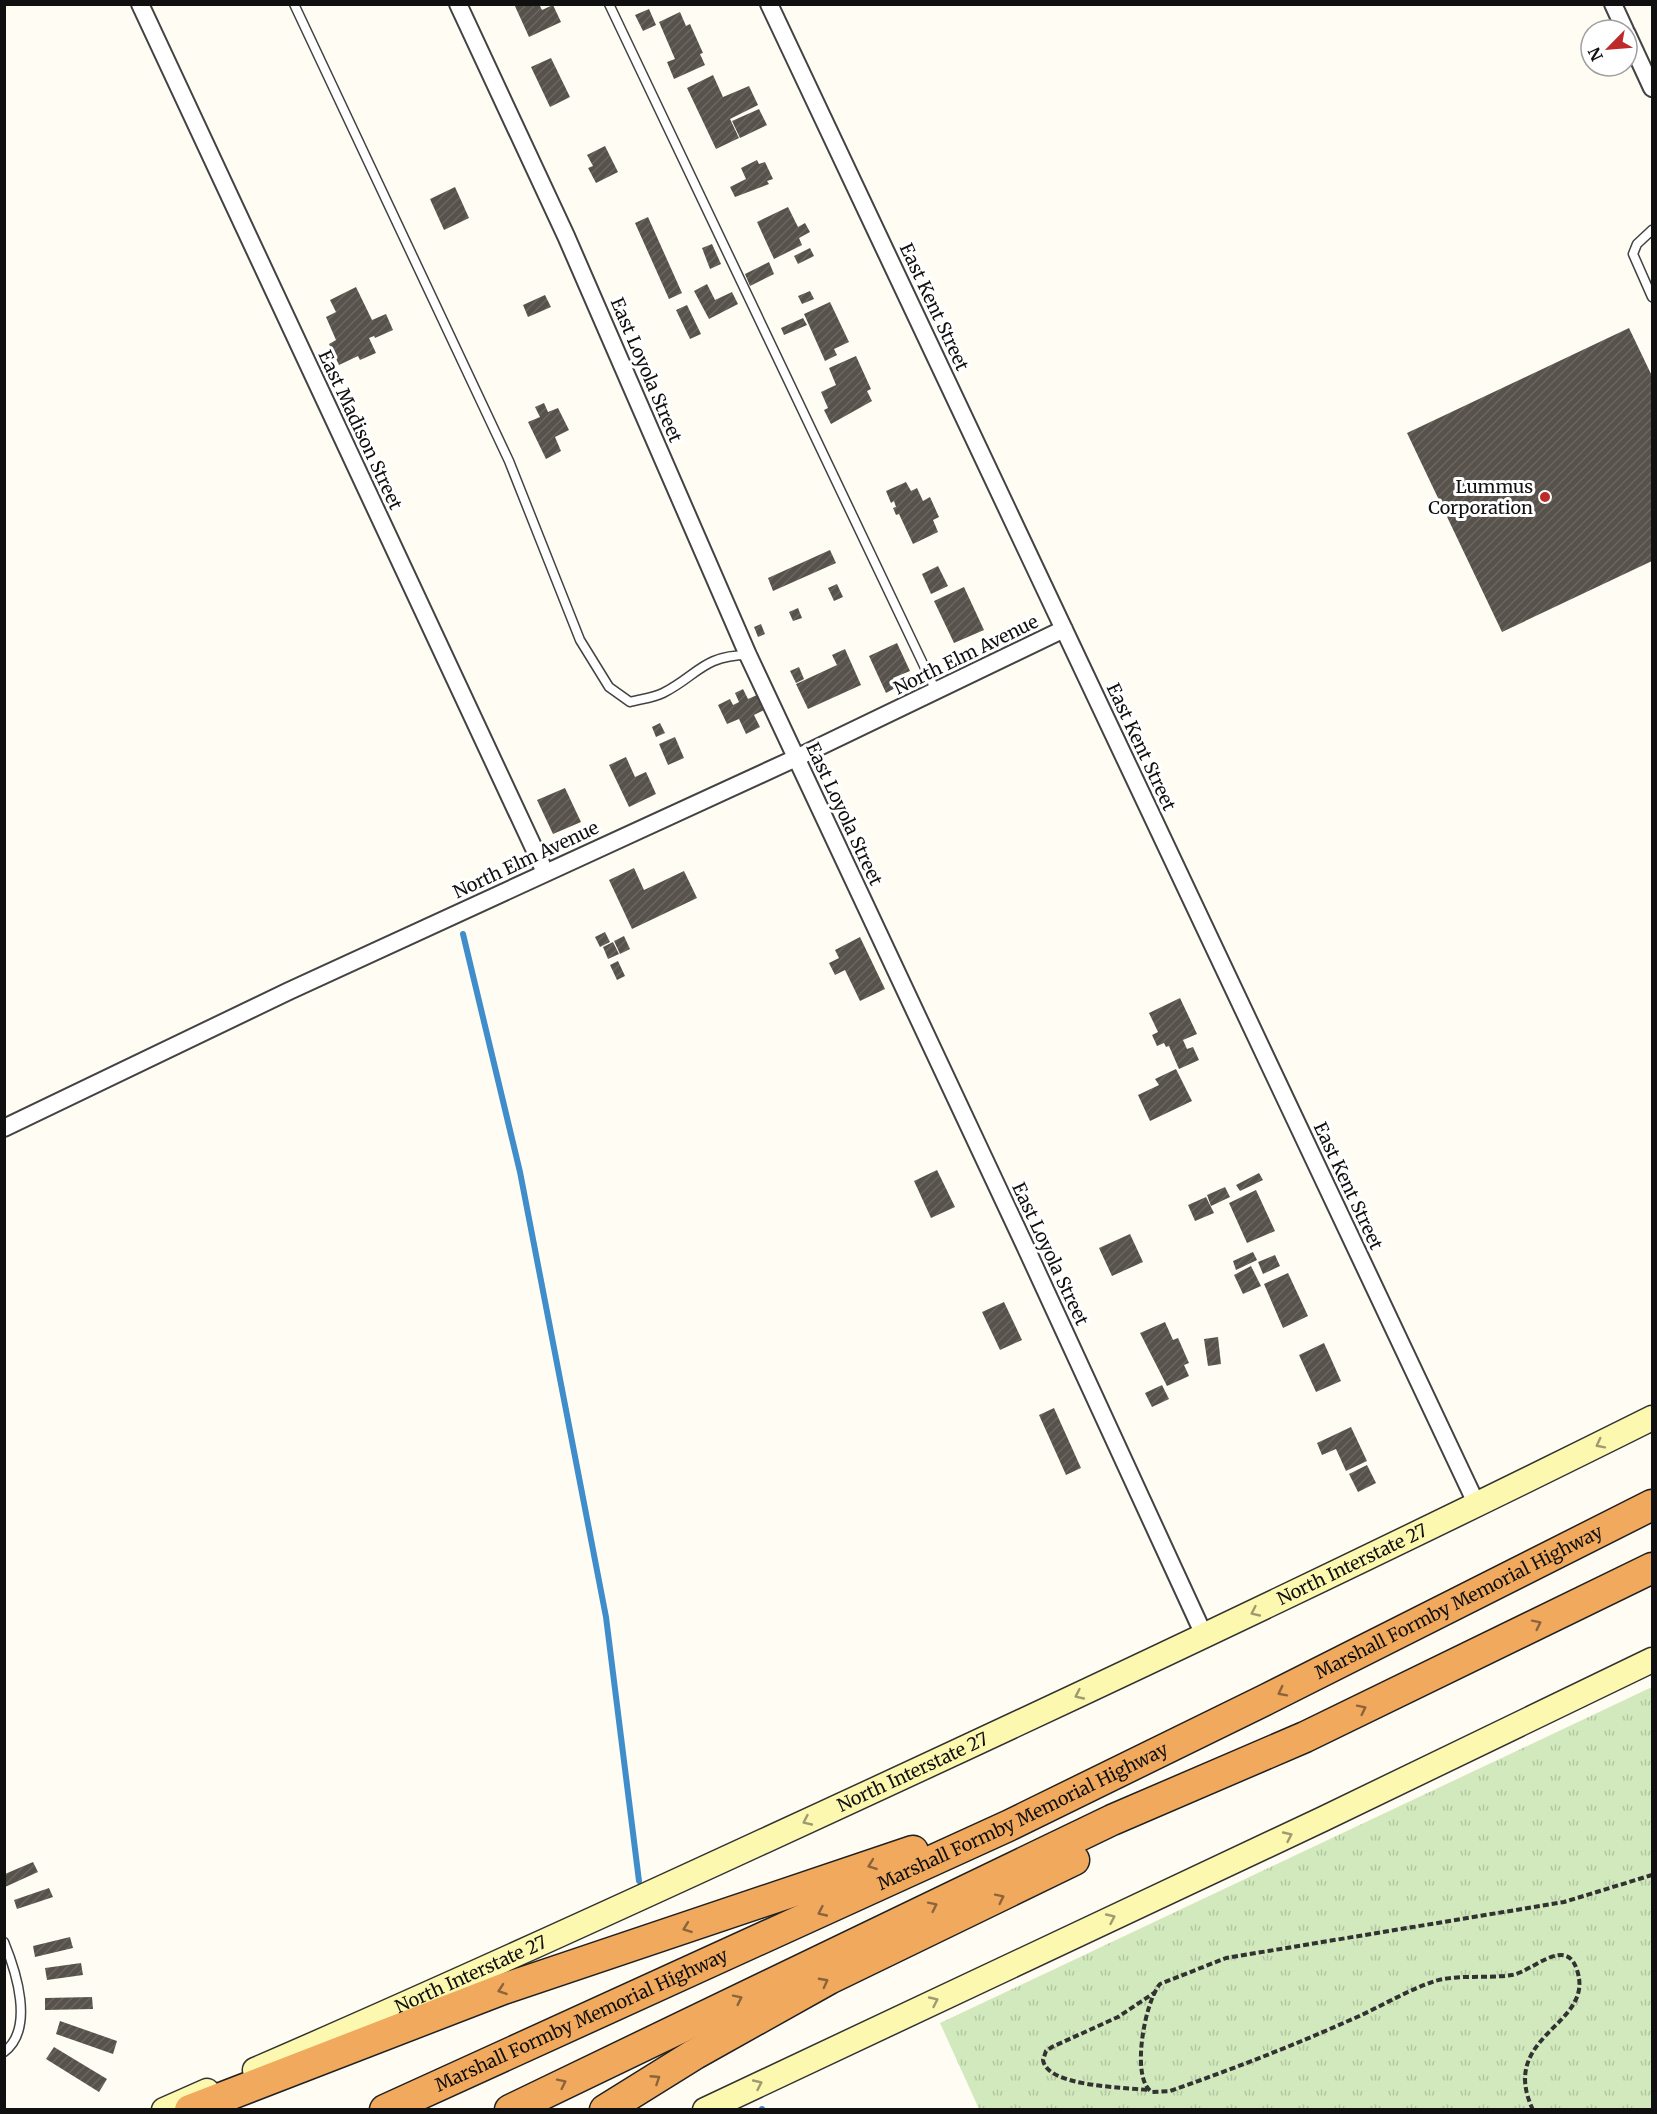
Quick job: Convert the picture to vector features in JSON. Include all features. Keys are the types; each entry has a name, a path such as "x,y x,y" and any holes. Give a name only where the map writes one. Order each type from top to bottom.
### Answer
{"highway":[{"name":"Marshall Formby Memorial Highway","path":"385,2109 1008,1826 1653,1505"},
{"path":"510,2109 1102,1825 1271,1752 1653,1568"},
{"path":"606,2109 695,2054 830,1979 1000,1898 1212,1791 1271,1752"},
{"path":"190,2109 503,1989 925,1846 1008,1826"}],"main road":[{"name":"North Interstate 27","path":"164,2109 448,1987 971,1746 1477,1505 1653,1418"},
{"path":"705,2109 1323,1820 1653,1660"}],"street":[{"name":"East Madison Street","path":"140,4 545,872"},
{"name":"East Loyola Street","path":"458,4 567,236 748,655 1204,1635"},
{"name":"East Kent Street","path":"770,4 1477,1505"},
{"path":"1613,4 1620,18"},
{"path":"1639,59 1653,88"},
{"name":"North Elm Avenue","path":"4,1128 289,991 796,758 1064,629"}],"lane":[{"path":"294,4 509,461 580,640 609,687 630,702 662,693 699,667 728,655 748,655"},
{"path":"609,4 936,691"},
{"path":"1653,230 1637,244 1633,254 1653,297"},
{"path":"4,1942 18,1975 21,2006 16,2034 4,2052"}],"path":[{"path":"1533,2109 1523,2085 1526,2063 1536,2045 1565,2016 1580,1985 1574,1962 1559,1954 1513,1975 1454,1978 1433,1982 1347,2022 1170,2091 1065,2080 1049,2073 1043,2060 1046,2051 1052,2047 1118,2017 1154,1993 1168,1979 1226,1959 1564,1902 1653,1875"},
{"path":"1148,2090 1142,2077 1143,2037 1154,1993"}],"green space":[{"path":"1652,1687 1652,2109 979,2109 940,2023"}],"building":[{"path":"514,4 539,4 542,10 553,5 561,22 529,37"},
{"path":"649,9 656,25 643,31 635,15"},
{"path":"680,12 686,26 690,24 703,53 700,54 705,65 674,79 667,62 675,59 659,22"},
{"path":"551,58 570,97 550,107 531,67"},
{"path":"713,75 723,97 749,86 758,105 730,119 739,138 716,149 687,88"},
{"path":"759,109 767,125 740,138 732,121"},
{"path":"605,146 618,172 596,183 588,168 593,166 587,155"},
{"path":"757,160 759,164 765,162 773,179 767,181 769,184 735,197 730,187 746,179 741,168"},
{"path":"455,187 469,218 444,230 430,199"},
{"path":"788,207 798,227 805,223 810,232 799,238 802,245 774,259 757,222"},
{"path":"648,217 682,293 669,299 635,223"},
{"path":"712,244 721,264 710,269 702,248"},
{"path":"810,248 814,256 798,264 794,256"},
{"path":"769,262 774,274 750,286 745,274"},
{"path":"707,284 715,300 732,292 738,304 709,319 694,291"},
{"path":"356,287 372,320 386,314 393,330 375,338 374,336 369,338 376,353 360,360 358,356 339,365 329,344 336,340 326,317 336,312 330,300"},
{"path":"810,291 814,299 802,304 798,296"},
{"path":"545,295 551,307 528,317 523,305"},
{"path":"830,302 849,342 834,349 837,355 825,361 804,314"},
{"path":"687,305 701,334 690,339 676,310"},
{"path":"803,318 807,325 784,335 781,328"},
{"name":"Lummus Corporation","path":"1629,328 1652,376 1652,561 1502,632 1407,433"},
{"path":"856,356 871,389 867,391 872,401 831,424 824,410 828,408 821,392 836,385 829,368"},
{"path":"544,403 548,412 558,408 569,430 555,437 561,451 546,459 528,422 540,417 535,407"},
{"path":"906,482 911,491 917,488 923,501 930,497 939,517 933,520 938,532 913,544 899,514 896,515 893,508 896,507 894,501 891,503 886,491"},
{"path":"830,550 836,563 773,591 768,578"},
{"path":"938,566 948,586 931,594 922,574"},
{"path":"837,584 843,597 834,601 828,588"},
{"path":"964,587 984,630 954,643 934,601"},
{"path":"798,608 802,618 793,621 789,612"},
{"path":"761,624 765,634 758,637 754,627"},
{"path":"897,643 910,671 893,678 897,687 886,693 869,656"},
{"path":"845,649 861,685 808,709 796,684 837,665 832,655"},
{"path":"799,667 804,679 796,683 790,671"},
{"path":"743,689 748,699 757,695 764,710 754,715 760,727 746,734 739,719 727,724 718,705 730,699 733,705 739,702 735,693"},
{"path":"660,723 665,733 656,737 652,727"},
{"path":"675,737 684,758 668,765 659,744"},
{"path":"626,757 635,777 646,772 656,794 629,807 609,765"},
{"path":"565,788 581,822 553,834 537,800"},
{"path":"634,868 644,890 684,871 697,898 632,929 609,880"},
{"path":"605,932 610,942 600,947 595,937"},
{"path":"624,936 630,949 620,954 614,941"},
{"path":"860,937 885,989 860,1001 845,970 835,975 829,963 839,958 835,950"},
{"path":"613,942 619,954 608,959 603,947"},
{"path":"618,961 625,976 617,980 610,965"},
{"path":"1180,998 1197,1034 1183,1040 1187,1049 1193,1047 1199,1060 1179,1069 1169,1046 1166,1047 1164,1043 1157,1046 1152,1035 1158,1032 1149,1013"},
{"path":"1176,1069 1192,1101 1150,1121 1138,1095 1159,1085 1155,1079"},
{"path":"937,1170 955,1207 931,1218 914,1181"},
{"path":"1259,1173 1263,1180 1240,1191 1236,1185"},
{"path":"1225,1187 1230,1197 1211,1206 1207,1195"},
{"path":"1256,1190 1275,1231 1247,1243 1229,1203"},
{"path":"1206,1197 1214,1213 1195,1221 1188,1205"},
{"path":"1130,1234 1143,1262 1112,1276 1099,1248"},
{"path":"1253,1252 1257,1260 1236,1270 1233,1261"},
{"path":"1275,1255 1280,1266 1263,1274 1258,1262"},
{"path":"1251,1266 1261,1286 1243,1294 1234,1275"},
{"path":"1288,1273 1308,1316 1283,1328 1264,1284"},
{"path":"1004,1302 1022,1340 1000,1350 982,1312"},
{"path":"1165,1322 1173,1340 1178,1338 1189,1363 1184,1365 1189,1376 1167,1386 1140,1333"},
{"path":"1218,1337 1221,1364 1208,1366 1204,1339"},
{"path":"1324,1343 1341,1381 1316,1392 1299,1355"},
{"path":"1162,1385 1169,1399 1152,1407 1145,1393"},
{"path":"1054,1408 1081,1468 1066,1475 1039,1415"},
{"path":"1351,1427 1367,1461 1346,1471 1336,1449 1322,1455 1317,1443"},
{"path":"1367,1465 1376,1483 1358,1492 1349,1474"},
{"path":"33,1862 38,1872 5,1887 5,1874"},
{"path":"49,1888 53,1897 17,1909 14,1900"},
{"path":"70,1937 73,1948 35,1957 33,1946"},
{"path":"81,1963 83,1975 47,1980 45,1968"},
{"path":"92,1997 93,2009 45,2010 45,1998"},
{"path":"60,2021 117,2041 113,2054 56,2034"},
{"path":"54,2047 107,2079 99,2092 46,2059"}],"waterway":[{"path":"463,934 520,1172 606,1617 639,1881"}],"place":[{"name":"Lummus Corporation","path":"1545,497"}]}
